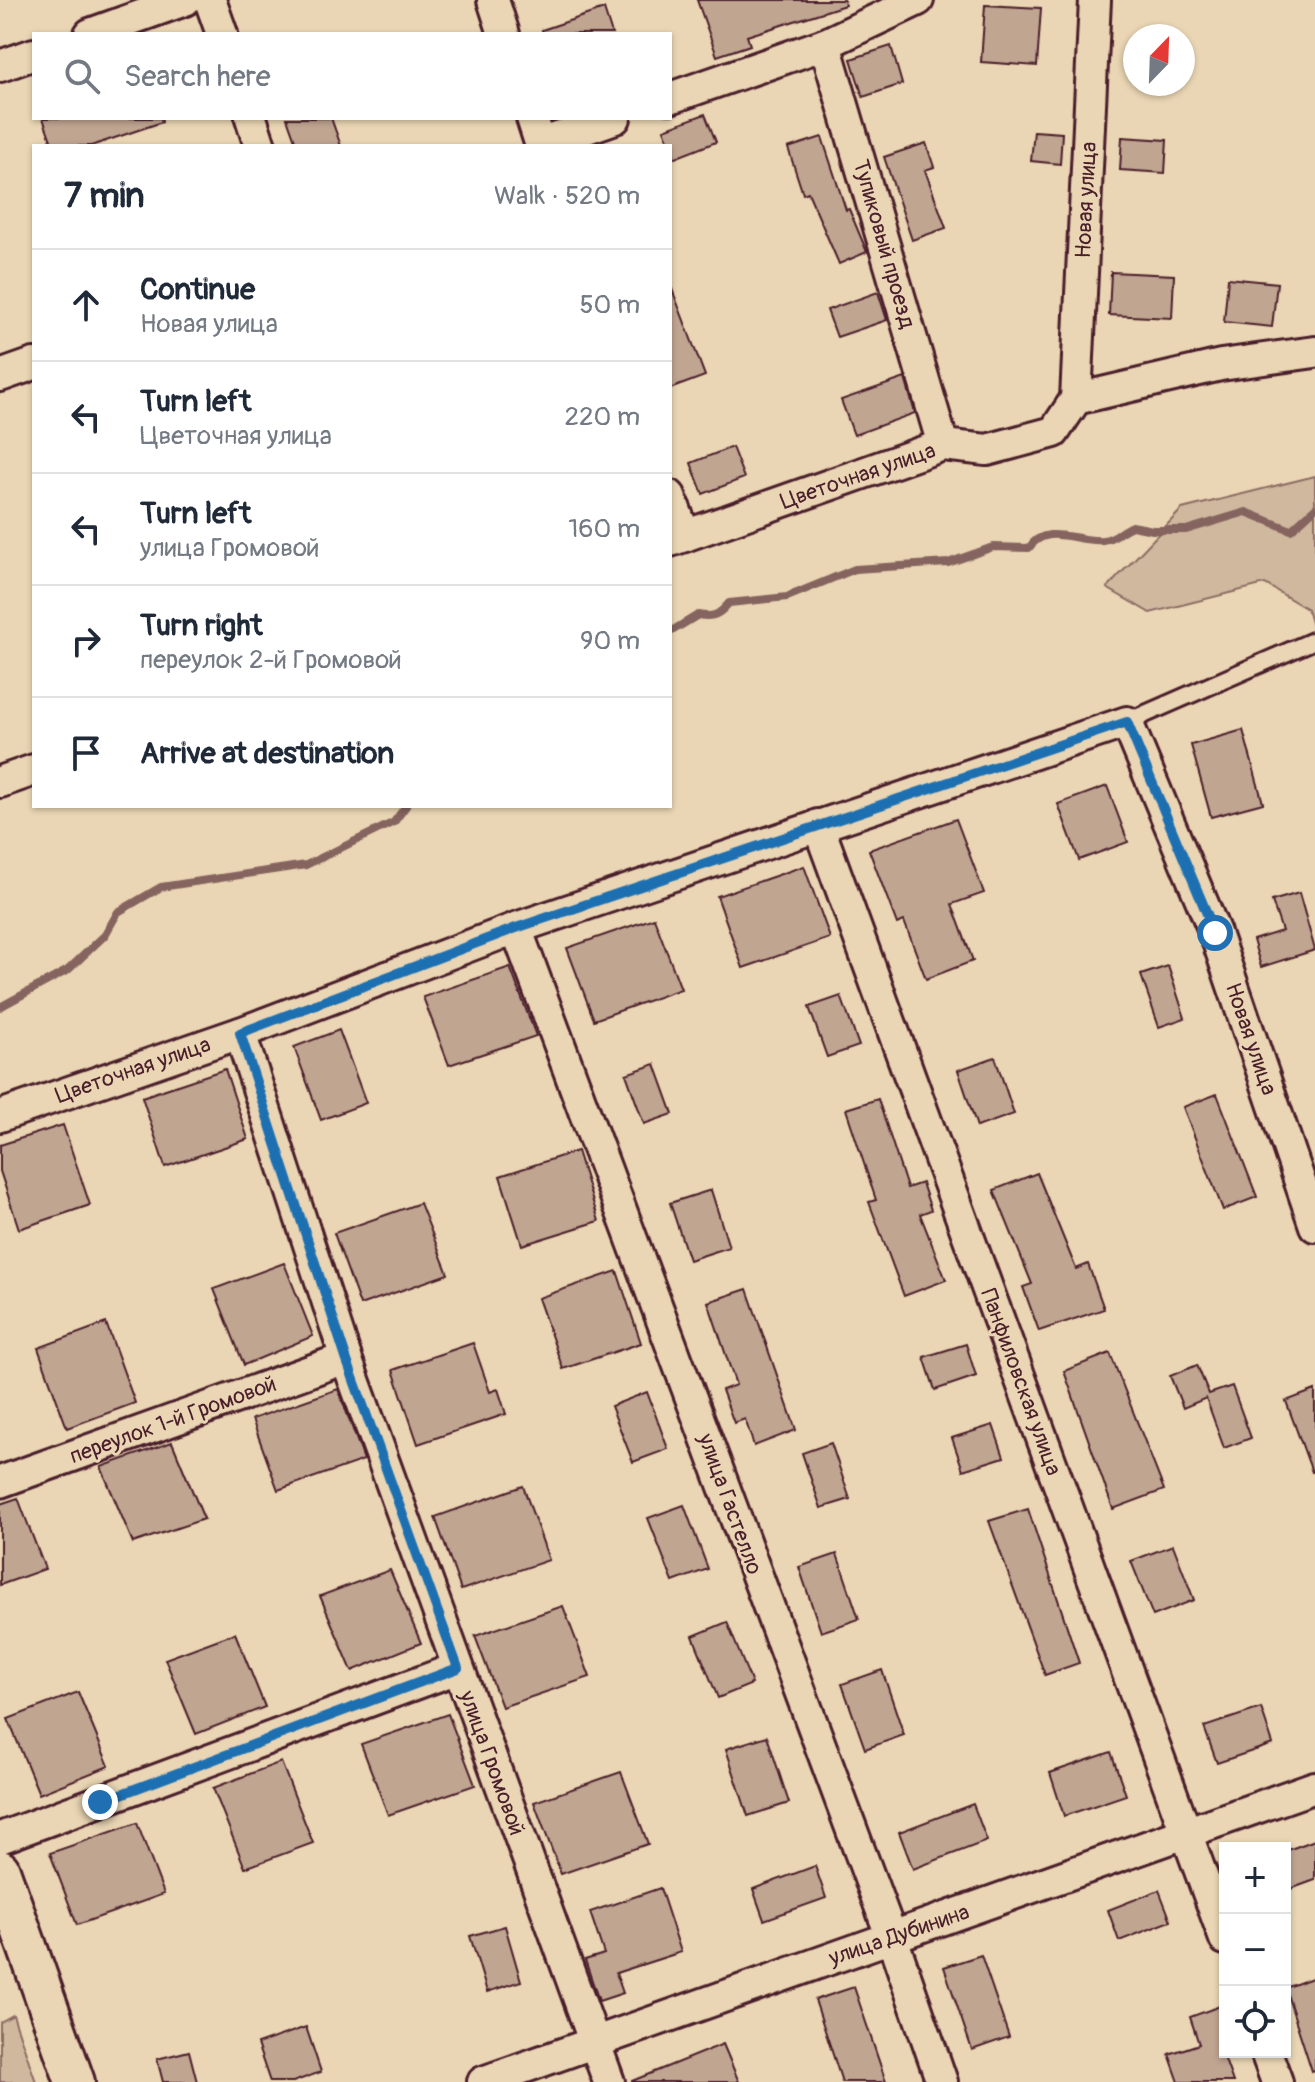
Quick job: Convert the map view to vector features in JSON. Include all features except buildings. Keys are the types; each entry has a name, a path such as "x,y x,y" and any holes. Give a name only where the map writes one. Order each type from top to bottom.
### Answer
{"street":[{"path":"96,32 185,0"},
{"path":"210,0 221,32"},
{"path":"493,0 503,32"},
{"path":"672,97 825,44 918,0"},
{"name":"Новая улица","path":"1076,399 1095,0"},
{"name":"Тупиковый проезд","path":"825,44 943,445"},
{"path":"0,66 32,55"},
{"path":"252,120 259,144"},
{"path":"538,136 606,120"},
{"path":"1076,399 1221,365 1315,352"},
{"path":"0,376 32,365"},
{"name":"Цветочная улица","path":"677,538 943,445 987,450 1054,432 1076,399"},
{"path":"672,508 677,538"},
{"name":"Новая улица","path":"1127,722 1215,933 1315,1226"},
{"name":"Цветочная улица","path":"0,1116 240,1033 516,928 1127,722"},
{"path":"0,782 32,771"},
{"name":"Панфиловская улица","path":"818,825 1219,1923"},
{"name":"улица Гастелло","path":"516,928 892,1938 942,2082"},
{"name":"улица Громовой","path":"240,1033 346,1358 609,2082"},
{"name":"переулок 1-й Громовой","path":"0,1482 346,1358"},
{"path":"0,1838 458,1668"},
{"name":"улица Дубинина","path":"483,2082 593,2040 892,1938 1315,1787"},
{"path":"0,1870 75,2082"},
{"path":"1268,2058 1277,2082"}],"lane":[{"path":"1127,722 1315,640"}],"shaded area":[{"path":"1315,476 1315,637 1307,609 1265,584 1150,613 1107,588 1182,509"},
{"path":"13,2015 36,2082 0,2082 0,2022"}],"waterway":[{"path":"672,631 698,615 715,615 729,603 787,597 855,569 948,563 993,547 1029,548 1044,536 1103,540 1132,526 1153,530 1186,530 1246,512 1291,530 1315,508"},
{"path":"0,1007 68,970 105,935 118,912 161,887 306,865 394,822 404,808"}],"route":[{"path":"100,1802 458,1668 346,1358 240,1033 516,928 1127,722 1215,933"}]}
